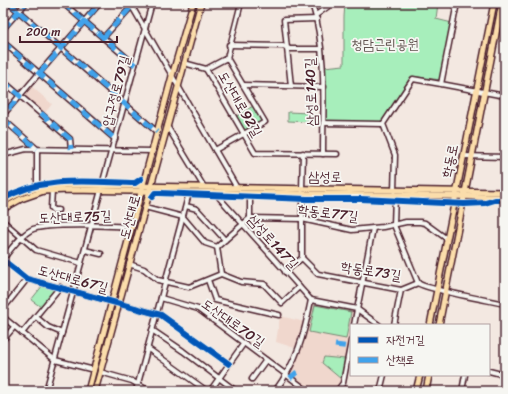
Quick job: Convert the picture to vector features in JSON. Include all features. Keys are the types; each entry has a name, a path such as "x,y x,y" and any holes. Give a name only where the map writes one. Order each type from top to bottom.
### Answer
{"main road":[{"name":"도산대로","path":"95,391 167,125 175,81 193,3"},
{"name":"도산대로","path":"88,391 157,132 175,81 184,63 201,3"},
{"name":"학동로","path":"430,324 494,3"},
{"name":"학동로","path":"439,324 444,291 502,3"},
{"path":"3,203 20,193 37,187 71,184 102,188"},
{"name":"삼성로","path":"102,188 150,189 204,187 302,191 455,194 505,192"},
{"path":"3,209 10,204 32,194 44,191 102,188"},
{"name":"삼성로","path":"150,189 189,193 302,191"},
{"name":"삼성로","path":"464,194 505,197"},
{"path":"416,391 420,376"},
{"path":"426,391 429,376"}],"street":[{"path":"8,3 157,132"},
{"path":"3,30 26,3"},
{"path":"63,3 135,65"},
{"path":"69,8 73,3"},
{"path":"3,115 100,3"},
{"name":"압구정로79길","path":"46,391 152,3"},
{"path":"216,150 265,122 227,58 229,45 241,3"},
{"name":"삼성로140길","path":"312,3 316,17 324,87 324,154"},
{"path":"291,86 284,20 316,17 333,3"},
{"path":"441,84 457,3"},
{"path":"103,38 131,4 237,188"},
{"path":"3,42 115,139"},
{"path":"229,45 283,46 287,48 320,49"},
{"path":"206,69 227,58"},
{"name":"도산대로92길","path":"184,63 206,69 255,153 324,154"},
{"path":"383,124 413,79 505,96"},
{"path":"3,81 70,139 71,150"},
{"path":"243,85 324,87"},
{"path":"3,119 37,149 37,187"},
{"path":"323,123 383,124"},
{"path":"383,124 395,155 394,225 418,283"},
{"path":"167,125 204,187"},
{"path":"3,155 15,151 37,149 153,151"},
{"path":"285,272 302,258 302,191 304,153"},
{"path":"324,154 337,154"},
{"path":"463,156 505,157"},
{"path":"52,190 51,208 52,210 58,210"},
{"path":"136,391 189,193"},
{"name":"삼성로147길","path":"215,193 311,300"},
{"path":"217,247 250,218 250,193"},
{"path":"186,206 197,209 225,240"},
{"path":"145,207 183,217 205,243 217,247"},
{"name":"학동로77길","path":"250,218 302,219 352,230 394,225 406,222 420,222 425,223 447,238"},
{"path":"50,220 51,226"},
{"path":"3,221 36,250 81,263"},
{"name":"도산대로75길","path":"3,259 21,238 32,229 51,226 132,228"},
{"path":"354,324 373,228"},
{"path":"129,264 144,269 158,280 189,287 221,274 217,247"},
{"path":"85,250 101,254"},
{"name":"학동로73길","path":"302,258 318,274 401,290 418,283 420,286 436,290 505,304"},
{"name":"도산대로67길","path":"3,259 27,279 161,315 229,364"},
{"name":"삼성로147길","path":"221,274 241,282 264,284 282,303 299,287"},
{"path":"3,309 27,279"},
{"path":"208,280 215,300 280,315"},
{"name":"도산대로67길","path":"22,333 60,287"},
{"path":"394,324 401,290"},
{"name":"도산대로70길","path":"161,298 198,309 308,391"},
{"path":"275,391 287,375 302,341 311,300 357,309 379,324"},
{"path":"3,317 55,360 94,370"},
{"path":"36,317 48,327 62,333"},
{"path":"3,340 14,327"},
{"path":"152,330 236,391"},
{"path":"147,348 208,391 244,343"},
{"path":"337,391 343,383 350,346"},
{"path":"252,379 266,360"},
{"path":"490,371 505,375"},
{"path":"100,372 138,383 149,391"},
{"path":"380,391 384,376"},
{"path":"462,391 465,376"}],"shaded area":[{"path":"31,86 52,104 44,114 22,96"},
{"path":"313,302 354,310 355,312 353,324 350,324 350,338 341,382 335,391 311,391 290,376 303,344 311,303"},
{"path":"280,316 305,322 298,349 276,342"}],"green space":[{"name":"청담근린공원","path":"345,3 438,3 436,19 452,23 441,80 411,76 383,120 379,123 326,122 325,119 326,90 324,67 344,65"},
{"path":"253,106 262,120 245,131 235,117"},
{"path":"288,112 309,113 309,122 288,121"},
{"path":"43,285 56,288 41,307 31,300"},
{"path":"315,305 351,312 346,339 309,332"},
{"path":"324,357 345,359 341,379 322,363"}],"marked path":[{"path":"9,3 157,132"},
{"path":"3,29 26,3"},
{"path":"63,3 135,65"},
{"path":"40,73 100,3"},
{"path":"103,38 132,6"},
{"path":"3,42 115,139"},
{"path":"3,81 20,96 3,115"},
{"path":"41,113 70,139 71,149"},
{"path":"3,119 37,149"},
{"path":"335,345 350,347"},
{"path":"290,378 297,372"}],"cycle path":[{"path":"3,199 18,191 50,183 84,181 135,183 141,179"},
{"path":"152,197 155,193 159,193 307,199 361,199 464,204 505,200"},
{"path":"3,260 27,279 161,315 229,364"}]}
